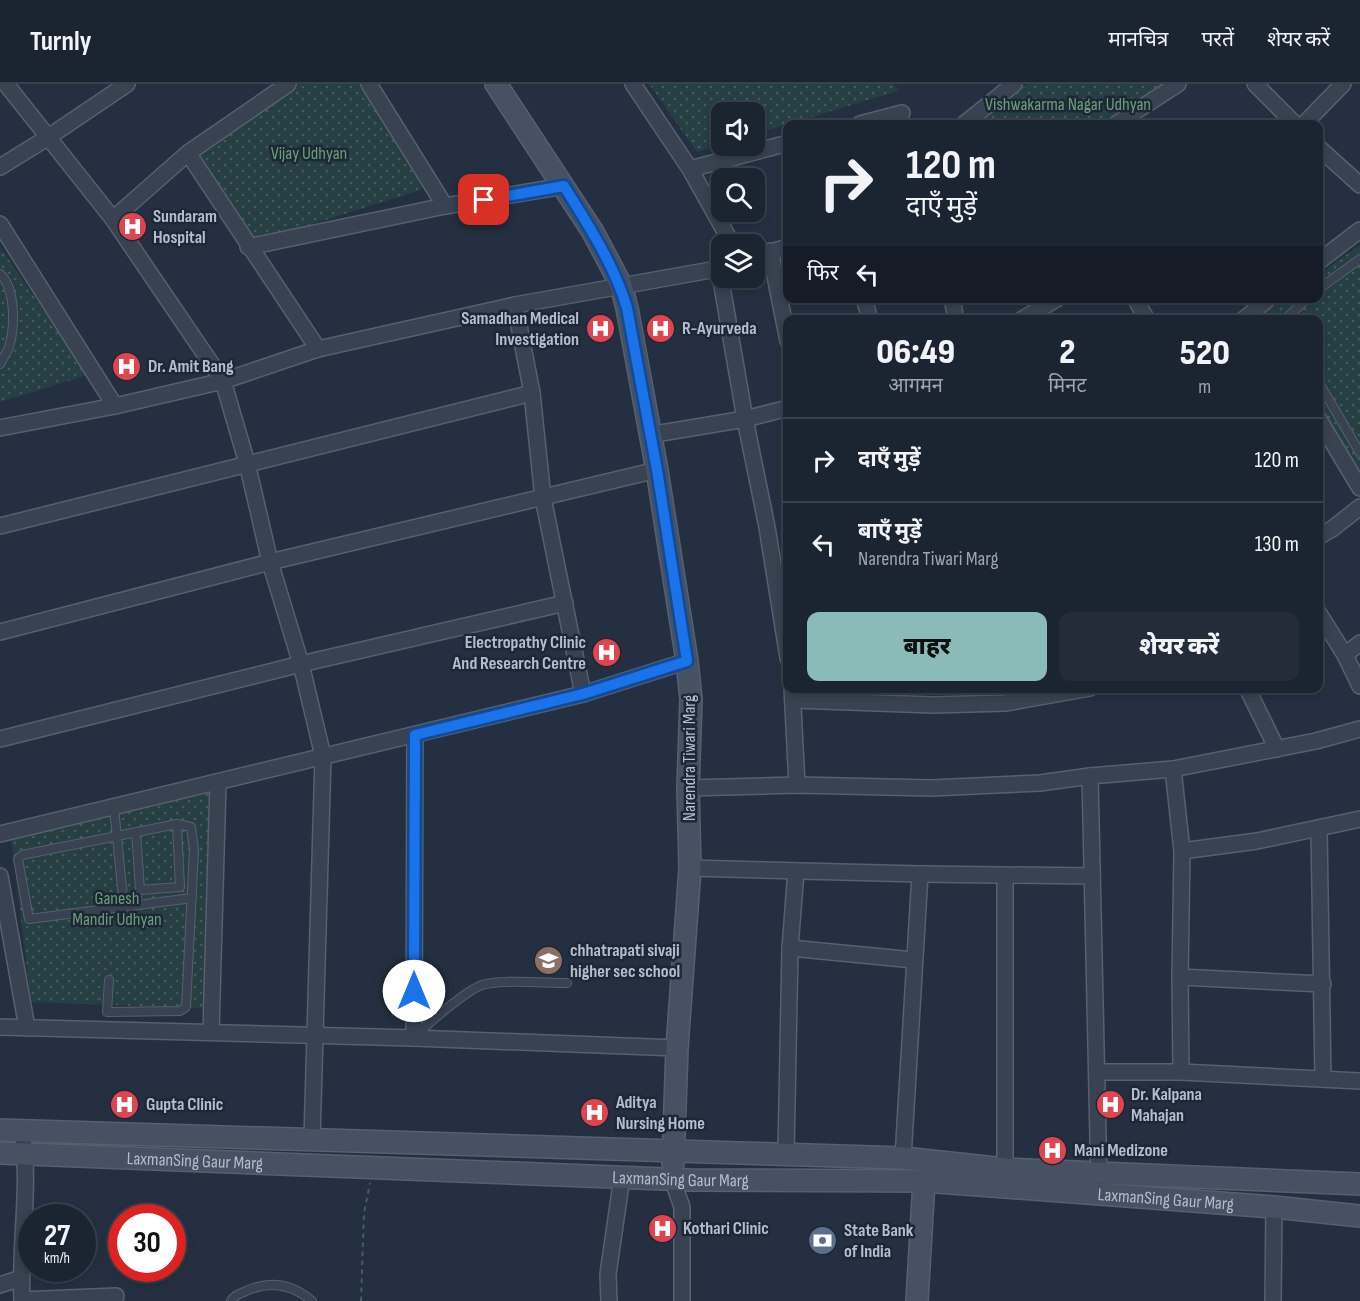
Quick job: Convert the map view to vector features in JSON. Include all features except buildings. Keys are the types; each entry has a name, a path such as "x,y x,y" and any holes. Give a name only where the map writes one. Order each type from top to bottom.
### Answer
{"main road":[{"name":"Narendra Tiwari Marg","path":"496,84 593,232 621,285 657,470 691,699 688,788 690,868 677,1048 672,1179"},
{"name":"LaxmanSing Gaur Marg","path":"0,1130 903,1158 1005,1169 1099,1184 1360,1216"},
{"name":"LaxmanSing Gaur Marg","path":"0,1153 672,1179 1099,1184 1360,1184"},
{"path":"917,1301 924,1181"}],"street":[{"path":"6,84 113,219 223,381 247,463 270,562 301,664 322,756 312,1139"},
{"path":"0,168 127,84"},
{"path":"113,219 188,153 288,84"},
{"path":"369,84 445,206"},
{"path":"633,84 690,169 726,234"},
{"path":"969,120 1014,84"},
{"path":"1122,120 1178,84"},
{"path":"1255,84 1291,120"},
{"path":"1308,120 1343,84"},
{"path":"875,120 902,113"},
{"path":"690,169 783,145"},
{"path":"1323,152 1360,185"},
{"path":"188,153 248,247 318,349"},
{"path":"248,247 445,206 564,186"},
{"path":"0,224 115,406"},
{"path":"1323,258 1360,230"},
{"path":"765,253 783,248"},
{"path":"770,251 783,316"},
{"path":"0,429 223,381 318,349 516,305 711,270"},
{"path":"723,288 745,419 768,528 783,626"},
{"path":"1029,315 1050,303"},
{"path":"1253,315 1264,303"},
{"path":"516,305 532,393 543,498 583,694"},
{"path":"0,526 532,393"},
{"path":"649,435 745,419 783,409"},
{"path":"1323,426 1360,488"},
{"path":"0,632 270,562 657,470"},
{"path":"1323,534 1360,507"},
{"path":"0,739 301,664 564,603"},
{"path":"1323,620 1360,686"},
{"path":"1345,656 1360,643"},
{"path":"0,834 583,694 687,661"},
{"path":"796,785 793,694 867,695 933,705 1006,703 1045,693"},
{"path":"1249,693 1277,749"},
{"path":"688,788 796,785 932,788 1040,783 1090,776 1173,770 1316,741 1360,729"},
{"path":"414,1038 415,735"},
{"path":"1173,770 1182,851 1180,977 1182,1072"},
{"path":"1090,776 1099,1184"},
{"path":"211,1032 218,782"},
{"path":"1182,851 1257,841 1360,819"},
{"path":"1320,829 1323,1079"},
{"path":"690,868 1092,876"},
{"path":"786,1154 790,948 796,871"},
{"path":"903,1158 920,874"},
{"path":"1005,875 1005,1169"},
{"path":"0,876 27,1028"},
{"path":"790,948 914,960"},
{"path":"1180,977 1323,984"},
{"path":"0,1027 414,1038 677,1048"},
{"path":"1097,1072 1182,1072 1360,1081"},
{"path":"22,1131 26,1154 24,1204"},
{"path":"609,1301 608,1274 622,1177"},
{"path":"672,1179 682,1208 682,1301"},
{"path":"1273,1301 1274,1207"},
{"path":"0,1286 18,1279"},
{"path":"21,1282 22,1301 116,1296"}],"lane":[{"path":"1323,284 1360,259"},
{"path":"0,274 5,278 11,292 13,309 9,346 0,364"},
{"path":"1289,315 1303,303"},
{"path":"1323,390 1360,453"},
{"path":"114,807 124,907"},
{"path":"136,832 140,890 180,887 177,824"},
{"path":"109,980 107,1012 180,1011 186,1007 192,898 194,850 191,827 177,824 22,855 18,859 28,919 192,898"},
{"path":"414,1038 429,1022 480,985 567,983"},
{"path":"231,1301 233,1297 259,1286 278,1284 290,1287 312,1301"}],"path":[{"path":"362,1301 364,1213 374,1166"}],"green space":[{"name":"Vijay Udhyan","path":"288,84 368,84 430,185 421,190 255,242 189,150"},
{"path":"649,84 894,84 898,91 802,120 783,120 783,126 765,131 765,102 711,102 711,147 697,152"},
{"name":"Vishwakarma Nagar Udhyan","path":"1027,84 1167,84 1112,120 978,120"},
{"path":"1360,245 1360,479 1323,415 1323,315 1265,315 1264,313 1279,303 1323,303 1323,271"},
{"path":"0,247 88,375 0,402"},
{"name":"Ganesh Mandir Udhyan","path":"211,792 216,1009 31,1002 10,828"}],"place":[{"name":"Sundaram Hospital","path":"132,226"},
{"name":"Samadhan Medical Investigation","path":"600,328"},
{"name":"R-Ayurveda","path":"661,328"},
{"name":"Dr. Amit Bang","path":"127,366"},
{"name":"Electropathy Clinic And Research Centre","path":"607,652"},
{"name":"chhatrapati sivaji higher sec school","path":"549,960"},
{"name":"Gupta Clinic","path":"125,1104"},
{"name":"Dr. Kalpana Mahajan","path":"1110,1104"},
{"name":"Aditya Nursing Home","path":"595,1112"},
{"name":"Mani Medizone","path":"1053,1150"},
{"name":"Kothari Clinic","path":"662,1228"},
{"name":"State Bank of India","path":"823,1240"}],"route":[{"path":"414,991 415,735 583,694 687,661 657,470 621,285 593,232 564,186 484,200"}]}
